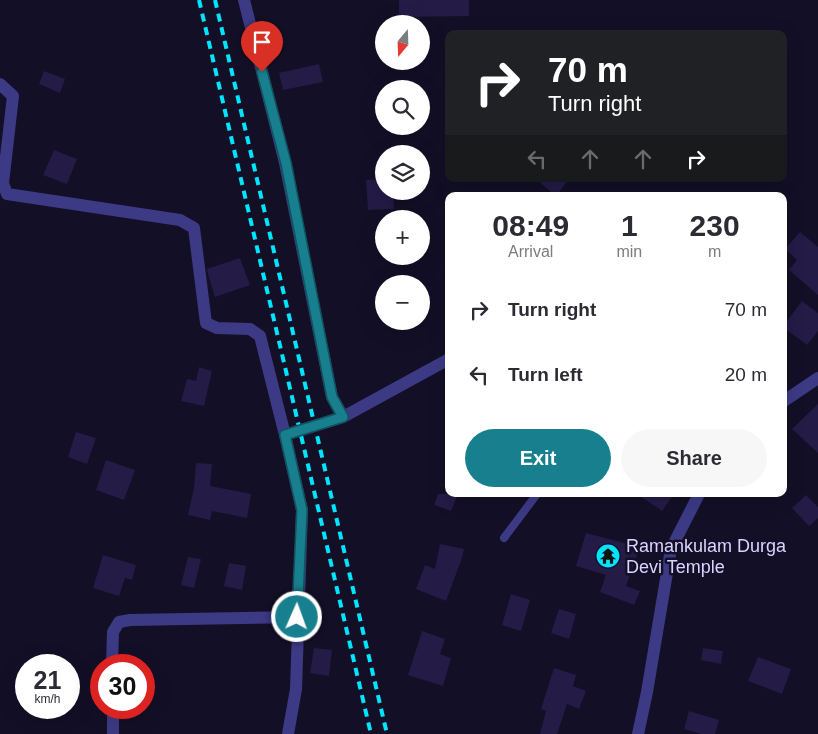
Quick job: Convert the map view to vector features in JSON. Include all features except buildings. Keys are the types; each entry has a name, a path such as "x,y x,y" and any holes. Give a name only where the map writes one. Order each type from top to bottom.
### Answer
{"street":[{"path":"244,0 286,163 332,397 343,417"},
{"path":"0,84 13,96 2,183 3,194 180,220 194,228 206,322 217,328 250,330 260,336 302,510 296,689 288,734"},
{"path":"285,435 343,417 445,362"},
{"path":"787,399 818,378"},
{"path":"638,734 671,549 697,497"},
{"path":"112,654 112,632 119,622 130,620 297,617"},
{"path":"113,719 114,734"}],"lane":[{"path":"504,538 535,497"}],"railway":[{"path":"199,0 371,734"},
{"path":"215,0 387,734"}],"place":[{"name":"Ramankulam Durga Devi Temple","path":"608,556"}],"route":[{"path":"262,72 286,163 332,397 343,417 285,435 302,510 297,617"}]}
